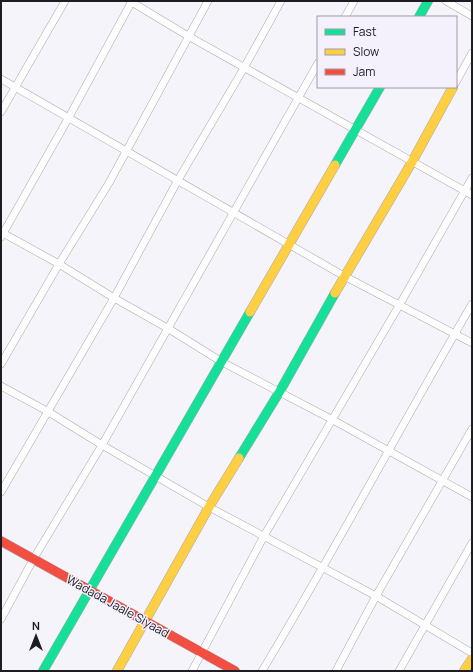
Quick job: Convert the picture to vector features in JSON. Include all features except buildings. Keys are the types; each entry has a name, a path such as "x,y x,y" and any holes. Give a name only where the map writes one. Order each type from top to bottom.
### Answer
{"street":[{"path":"1,112 64,1"},
{"path":"472,195 244,68 131,1 69,117 2,234 59,264 222,362 280,391 472,497"},
{"path":"1,364 59,264 127,152 208,1"},
{"path":"1,492 114,298 178,180 244,68 281,1"},
{"path":"346,16 354,1"},
{"path":"420,16 428,1"},
{"path":"446,1 472,16"},
{"path":"457,80 472,53"},
{"path":"1,619 34,558 169,329 317,65"},
{"path":"1,79 344,276 472,343"},
{"path":"43,671 289,244 357,130 379,88"},
{"path":"117,671 209,507 280,391 344,276 412,162 452,88"},
{"path":"192,671 264,536 333,420 472,178"},
{"path":"262,671 297,614 388,450 472,304"},
{"path":"1,386 209,507 376,596 472,653"},
{"path":"336,671 376,596 472,429"},
{"name":"Wadada Jaale Siyaad","path":"1,541 235,671"},
{"path":"399,671 472,543"},
{"path":"464,671 472,659"}],"traffic: fast":[{"path":"420,16 428,1"},
{"path":"335,165 379,88"},
{"path":"239,458 280,391 335,293"},
{"path":"43,671 250,312"}],"traffic: slow":[{"path":"335,293 412,162 452,88"},
{"path":"250,312 335,165"},
{"path":"117,671 209,507 239,458"},
{"path":"464,671 472,659"}],"traffic: jam":[{"path":"1,541 235,671"}]}
